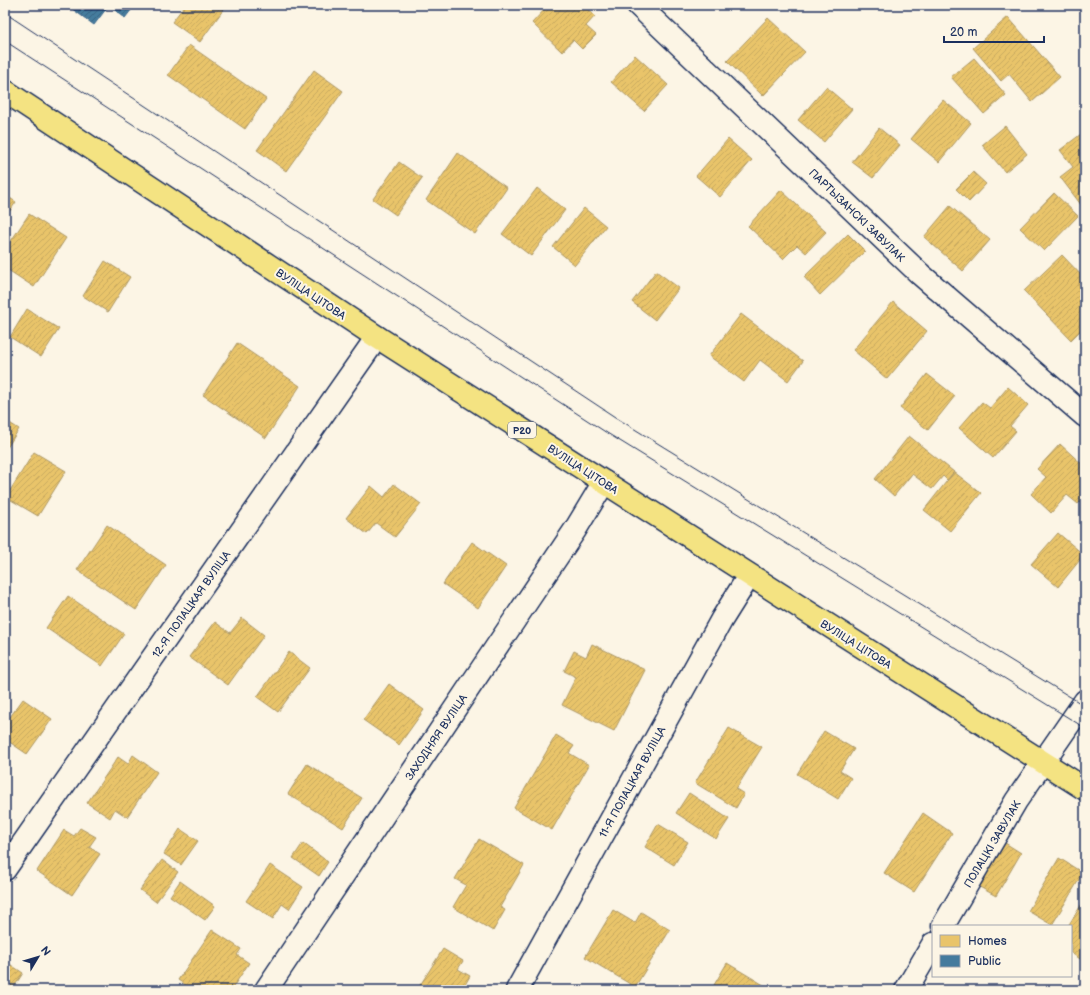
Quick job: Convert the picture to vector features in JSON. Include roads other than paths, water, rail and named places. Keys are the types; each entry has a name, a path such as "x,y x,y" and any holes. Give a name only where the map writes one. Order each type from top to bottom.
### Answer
{"main road":[{"name":"ВУЛІЦА ЦІТОВА","path":"5,91 377,337 749,576 1085,789"}],"street":[{"name":"ПАРТЫЗАНСКІ ЗАВУЛАК","path":"638,5 920,274 1085,416"},
{"name":"12-Я ПОЛАЦКАЯ ВУЛІЦА","path":"5,870 377,337"},
{"name":"ЗАХОДНЯЯ ВУЛІЦА","path":"266,990 575,530 604,482"},
{"name":"11-Я ПОЛАЦКАЯ ВУЛІЦА","path":"517,990 722,620 749,576"},
{"name":"ПОЛАЦКІ ЗАВУЛАК","path":"944,925 1016,801 1085,701"},
{"path":"906,990 932,946"}],"tram line":[{"path":"5,13 615,417 1085,706"},
{"path":"5,41 607,433 1085,728"}]}
